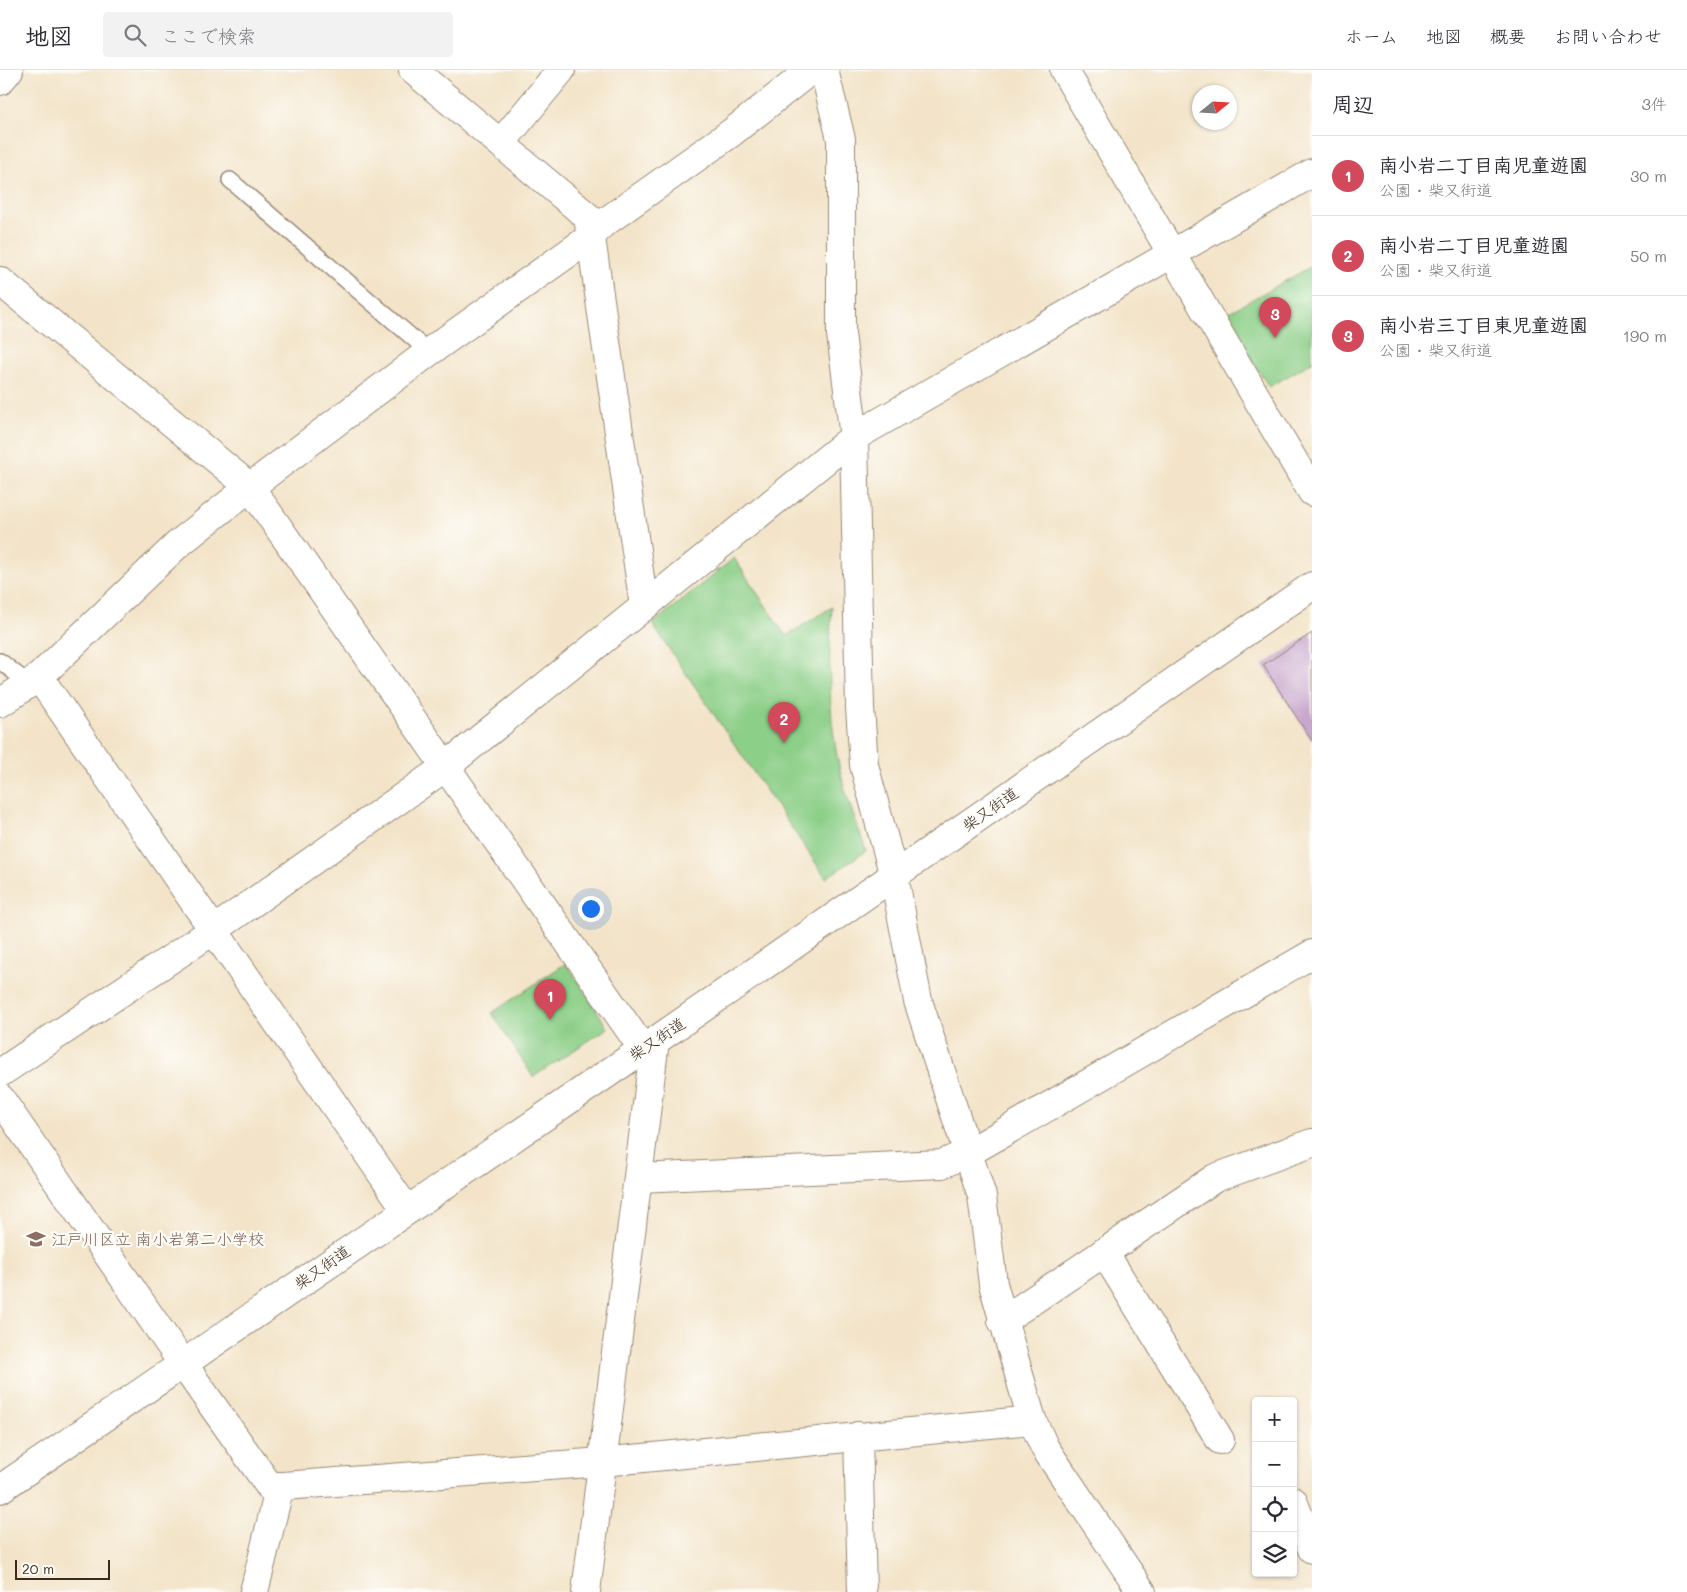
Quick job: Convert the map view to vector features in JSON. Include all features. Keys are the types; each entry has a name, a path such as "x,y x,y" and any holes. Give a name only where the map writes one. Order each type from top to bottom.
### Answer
{"street":[{"path":"0,81 9,70"},
{"path":"413,70 588,217 644,606"},
{"path":"501,143 561,70"},
{"path":"0,703 34,681 177,545 250,487 429,352 591,237 601,226 732,133 811,70"},
{"path":"824,70 842,139 841,334 854,437 860,708 864,765 894,876 918,1001 982,1196 993,1284 1032,1420 1045,1448 1142,1592"},
{"path":"1064,70 1312,492"},
{"path":"0,1073 214,930 444,768 854,437 1312,173"},
{"path":"0,280 250,487 444,768 649,1045 639,1178 586,1592"},
{"name":"柴又街道","path":"0,1489 406,1209 649,1045 1312,586"},
{"path":"34,681 214,930 406,1209"},
{"path":"639,1178 942,1164 968,1153 1312,954"},
{"path":"0,1098 183,1364 270,1486 602,1462 1032,1420"},
{"path":"1002,1320 1214,1178 1312,1142"},
{"path":"1104,1252 1220,1440"},
{"path":"858,1436 862,1592"},
{"path":"254,1592 280,1486"},
{"path":"1297,1511 1312,1549"}],"lane":[{"path":"230,180 429,352"},
{"path":"0,661 34,681"}],"green space":[{"path":"1312,266 1312,362 1269,387 1224,315"},
{"path":"734,558 786,636 832,607 830,649 831,712 843,785 866,851 826,878 652,624"},
{"path":"566,963 608,1028 533,1077 492,1013"}],"building":[{"path":"1312,633 1312,741 1263,665"}],"place":[{"name":"南小岩三丁目東児童遊園","path":"1275,338"},
{"name":"南小岩二丁目児童遊園","path":"784,743"},
{"name":"南小岩二丁目南児童遊園","path":"550,1020"},
{"name":"江戸川区立 南小岩第二小学校","path":"36,1239"}]}
